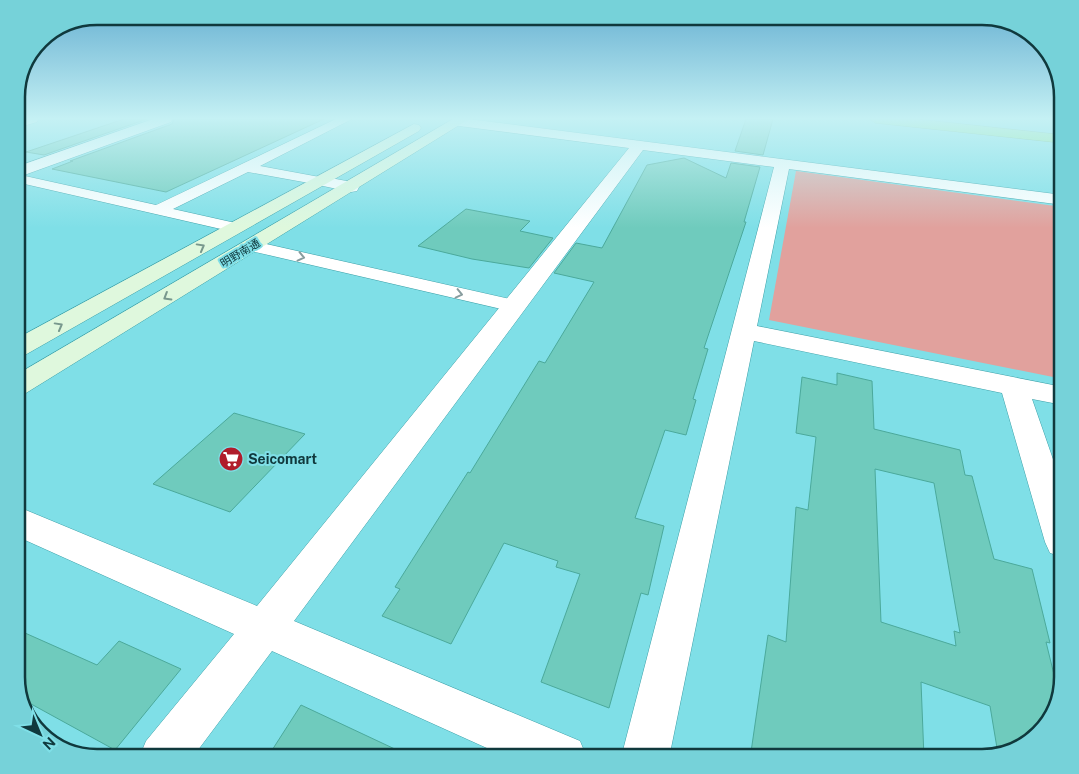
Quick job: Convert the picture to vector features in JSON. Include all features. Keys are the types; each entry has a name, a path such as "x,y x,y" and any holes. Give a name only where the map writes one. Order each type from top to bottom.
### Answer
{"street":[{"path":"25,171 67,155"},
{"name":"明野南通","path":"25,345 366,155"},
{"name":"明野南通","path":"25,382 403,155"},
{"path":"170,749 631,155"},
{"path":"724,155 1054,199"},
{"path":"647,749 783,163"},
{"path":"320,181 351,187"},
{"path":"743,331 1054,394"},
{"path":"1014,385 1054,513"},
{"path":"25,524 542,749"}],"lane":[{"path":"158,210 271,155"},
{"path":"246,167 320,181"},
{"path":"25,180 234,227"},
{"path":"253,246 514,306"}],"shaded area":[{"path":"796,171 1054,206 1054,377 769,320"}],"building":[{"path":"86,155 246,155 166,192 52,169 73,161 70,161"},
{"path":"684,158 726,178 731,163 760,167 744,222 746,222 704,348 708,349 693,399 696,400 686,435 665,430 635,518 664,526 648,595 641,593 609,708 541,682 580,574 556,567 558,561 504,543 451,644 382,616 400,589 395,587 468,472 470,473 539,361 545,363 594,282 554,273 576,243 602,248 647,165"},
{"path":"466,209 530,221 520,231 553,238 529,268 472,259 418,246"},
{"path":"837,373 872,381 874,429 960,450 965,475 972,476 994,559 1032,569 1050,643 1046,642 1054,675 1053,691 1047,709 1039,721 1014,742 997,748 990,706 921,682 924,749 751,749 768,635 786,642 796,507 808,510 816,437 796,433 802,377 837,385","holes":["875,469 934,483 960,633 954,631 956,646 881,622"]},
{"name":"Seicomart","path":"234,413 305,434 230,512 153,484"},
{"path":"25,633 97,665 119,641 181,669 116,749 65,723 65,709 40,709 31,704 25,681"},
{"path":"301,705 395,749 273,749"}],"place":[{"name":"Seicomart","path":"231,459"}]}
